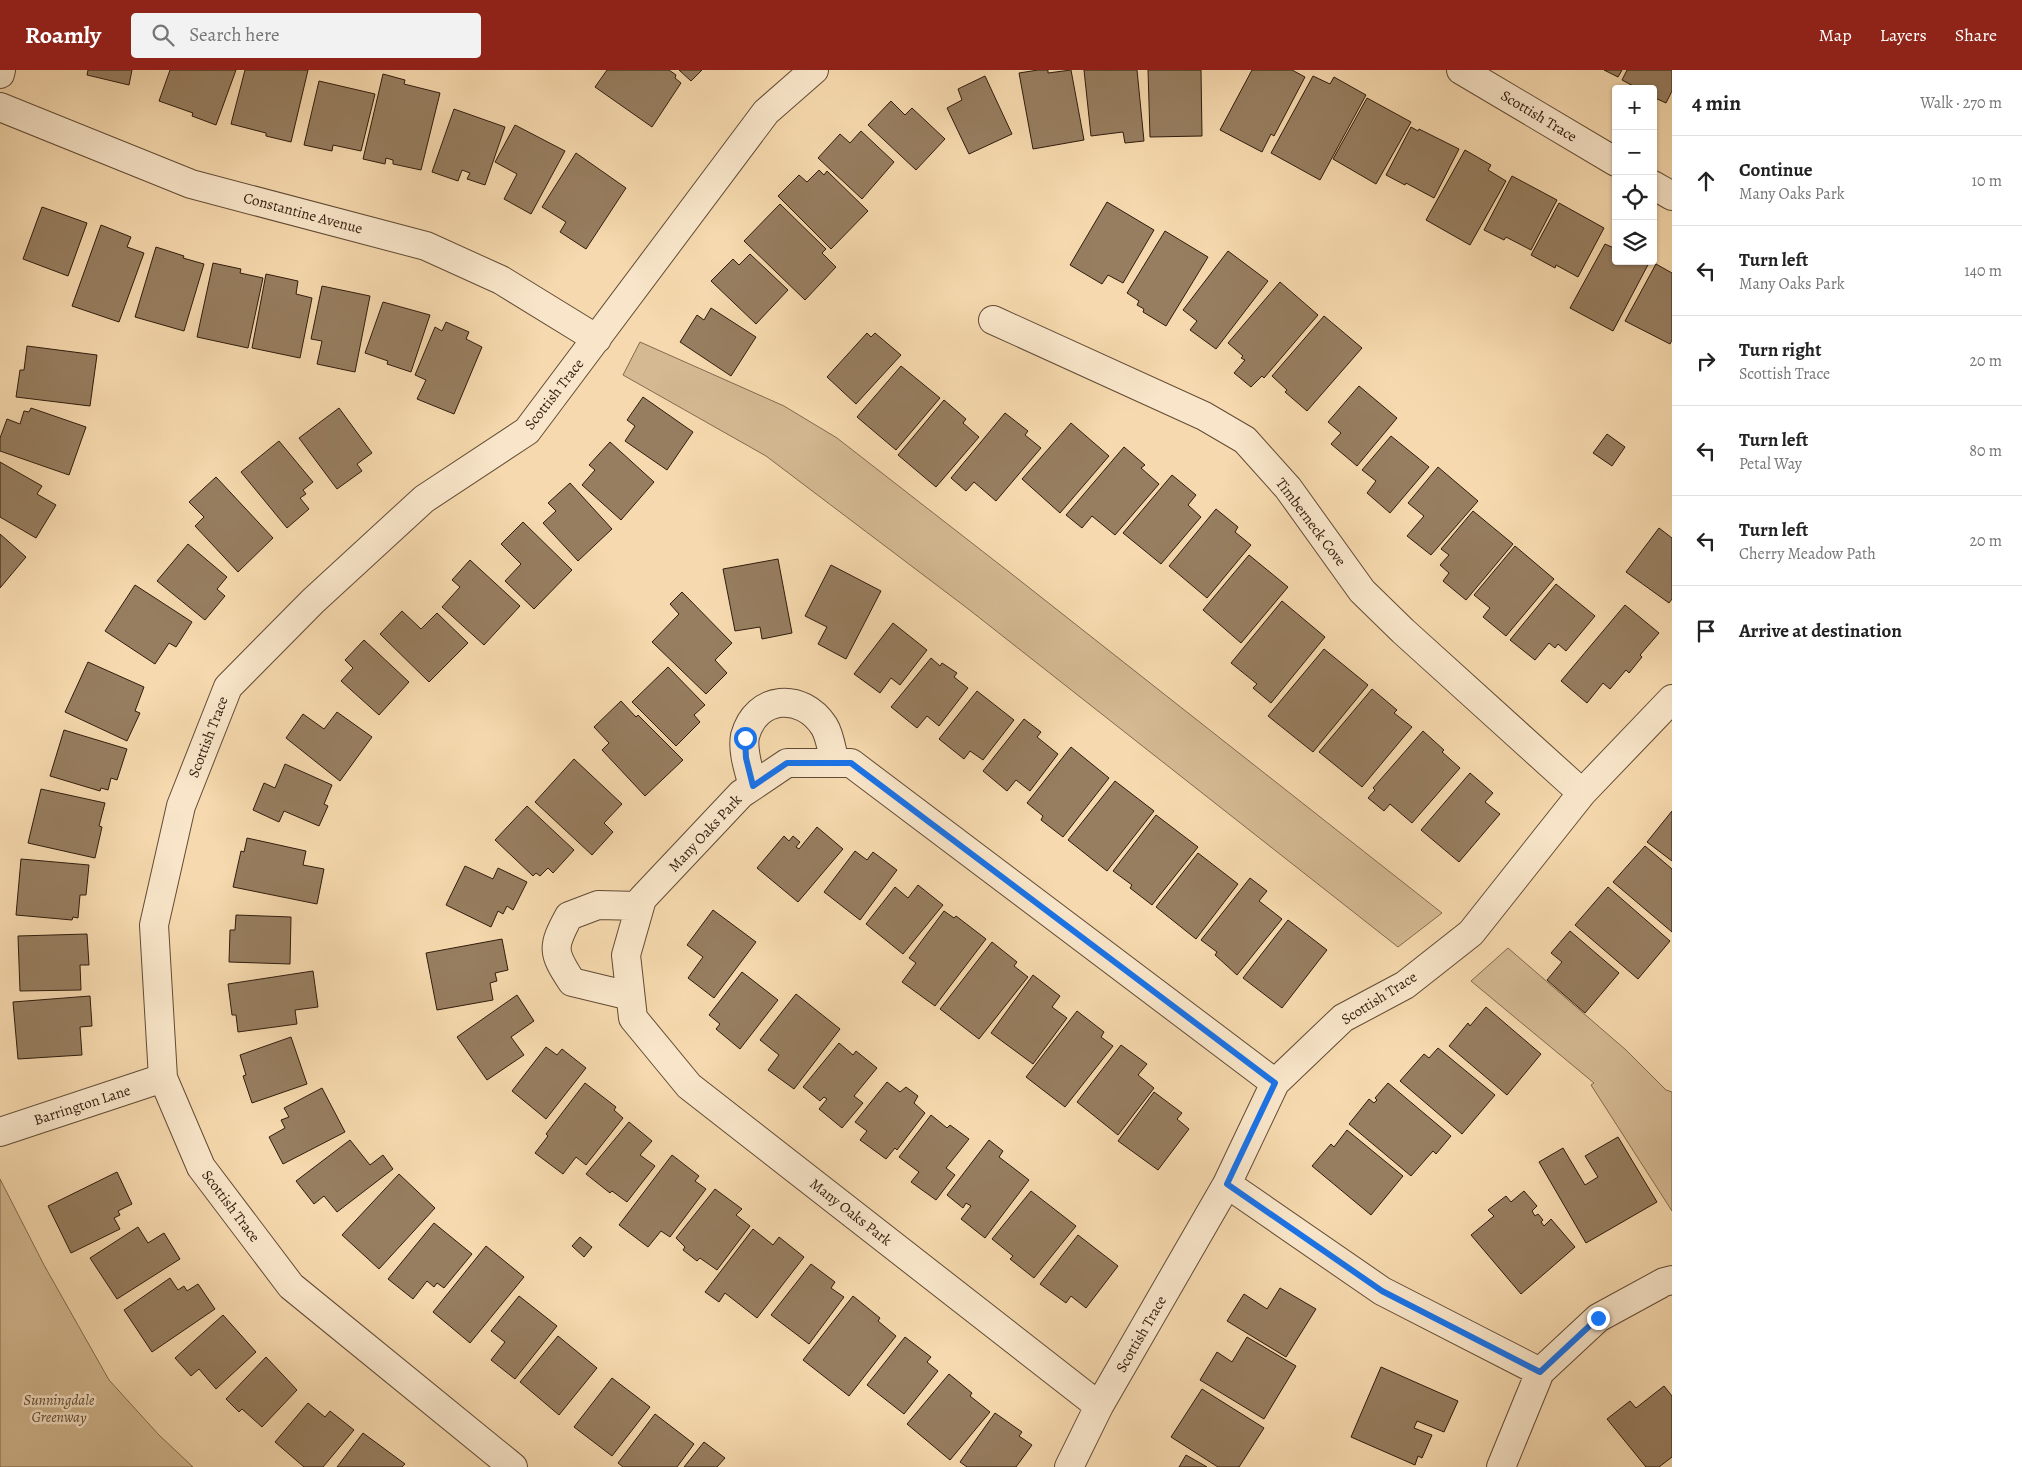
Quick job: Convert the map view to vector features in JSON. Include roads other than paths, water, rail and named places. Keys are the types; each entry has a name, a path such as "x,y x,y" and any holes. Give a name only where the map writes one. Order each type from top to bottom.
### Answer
{"street":[{"path":"0,74 1,70"},
{"name":"Scottish Trace","path":"513,1467 291,1286 201,1167 163,1078 154,925 181,806 228,687 313,601 424,499 527,432 766,112 814,70"},
{"name":"Scottish Trace","path":"1461,70 1612,160"},
{"name":"Constantine Avenue","path":"0,107 191,184 426,246 501,280 597,339"},
{"path":"1657,187 1672,196"},
{"name":"Timberneck Cove","path":"993,320 1204,416 1245,440 1288,488 1362,591 1403,631 1582,793"},
{"name":"Scottish Trace","path":"1069,1467 1100,1406 1227,1184 1275,1083 1343,1018 1405,984 1471,933 1582,793 1672,699"},
{"name":"Many Oaks Park","path":"753,786 746,758 745,738 752,718 767,706 788,702 808,708 825,727 835,763"},
{"name":"Many Oaks Park","path":"1100,1406 689,1086 633,1018 626,955 642,899 741,794 787,763 851,763 1275,1083"},
{"path":"630,996 572,982 557,959 558,937 569,916 598,906 640,906"},
{"name":"Barrington Lane","path":"0,1132 163,1078"},
{"path":"1227,1184 1382,1291 1540,1372"},
{"path":"1501,1467 1540,1372 1598,1318 1664,1282 1672,1280"}],"park label":[{"name":"Sunningdale Greenway","path":"59,1408"}]}
